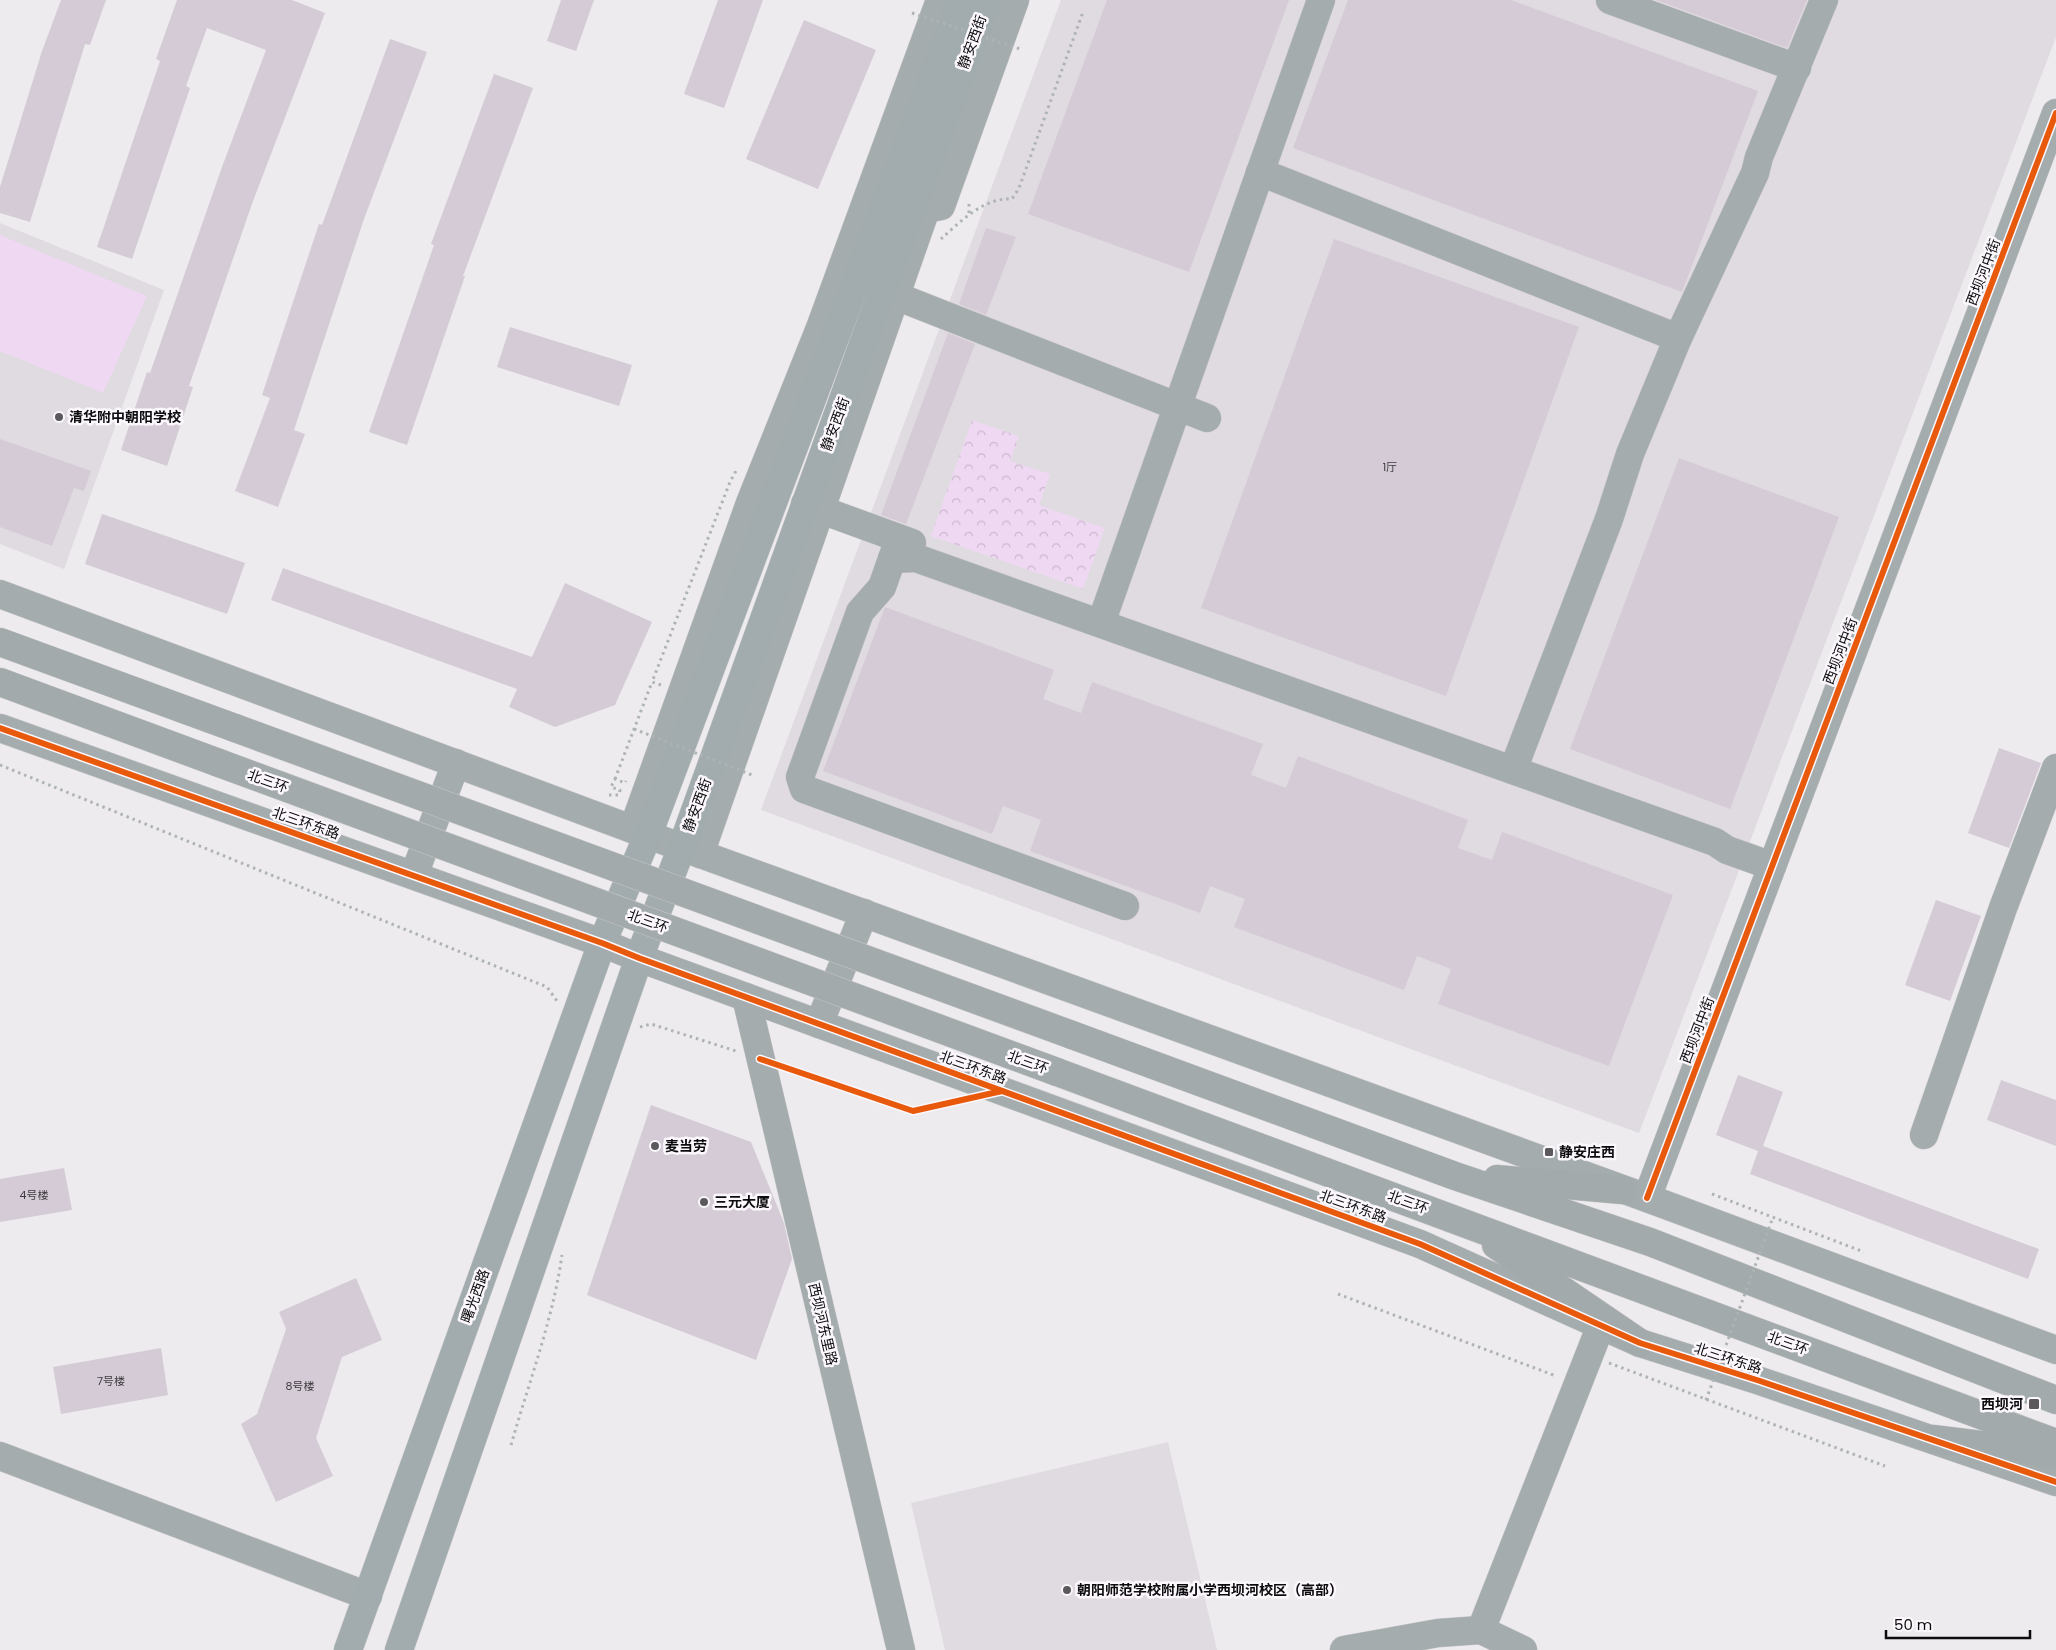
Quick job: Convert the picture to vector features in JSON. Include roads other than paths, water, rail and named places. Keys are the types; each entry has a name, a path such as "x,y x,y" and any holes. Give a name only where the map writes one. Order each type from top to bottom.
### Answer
{"highway":[{"path":"0,642 1455,1176 1650,1242 2056,1400"},
{"name":"北三环","path":"0,682 2056,1443"},
{"path":"1455,1176 1635,1194"},
{"path":"1459,1221 1640,1343"},
{"path":"1933,1439 2056,1454"}],"main road":[{"name":"静安西街","path":"640,832 792,453 962,0"},
{"name":"静安西街","path":"639,958 691,850 889,293 987,0"},
{"name":"曙光西路","path":"348,1650 602,943 640,832"},
{"path":"399,1650 639,958"}],"street":[{"path":"1015,0 941,206 926,209 889,293 1208,418"},
{"path":"1101,624 1321,0"},
{"path":"1610,0 1797,68"},
{"path":"1513,770 1609,519 1630,454 1678,338 1755,173 1759,157 1824,0"},
{"path":"640,832 750,503 820,328 930,5"},
{"name":"西坝河中街","path":"1635,1194 1772,866 2056,113"},
{"path":"1260,172 1678,338"},
{"path":"750,503 792,453"},
{"path":"813,507 901,547 916,558 1706,839 1727,850 1772,866"},
{"path":"901,547 882,588 860,612 800,777 804,789 1125,906"},
{"path":"0,594 640,832 1635,1194 2056,1350"},
{"name":"北三环东路","path":"0,728 414,874 1420,1244 1640,1343 1933,1439 2056,1482"},
{"path":"414,874 456,763"},
{"path":"1924,1135 2000,918 2056,768"},
{"path":"819,1024 864,914"},
{"name":"西坝河东里路","path":"746,997 901,1650"},
{"path":"1481,1630 1601,1326"},
{"path":"0,1456 368,1596"},
{"path":"1344,1650 1438,1632 1481,1630 1523,1650"}],"place":[{"name":"清华附中朝阳学校","path":"59,417"},
{"name":"麦当劳","path":"655,1146"},
{"name":"静安庄西","path":"1549,1152"},
{"name":"三元大厦","path":"704,1202"},
{"name":"西坝河","path":"2034,1404"},
{"name":"朝阳师范学校附属小学西坝河校区（高部）","path":"1067,1590"}]}
